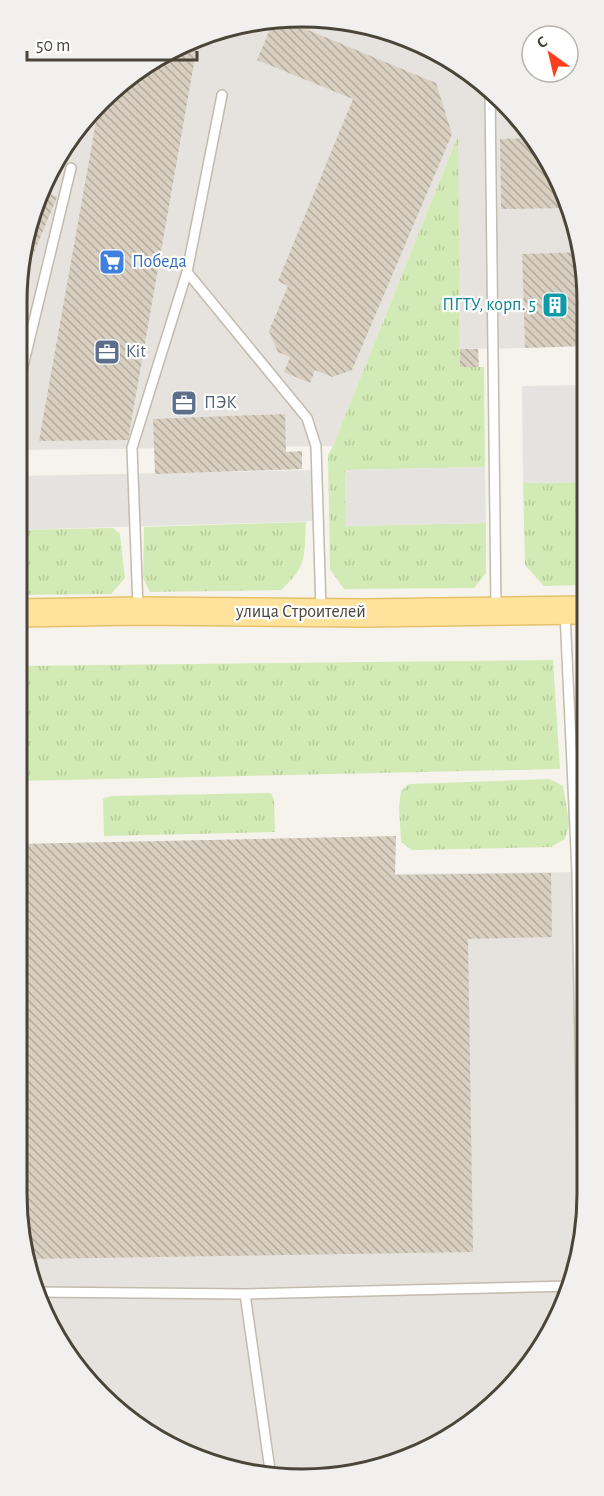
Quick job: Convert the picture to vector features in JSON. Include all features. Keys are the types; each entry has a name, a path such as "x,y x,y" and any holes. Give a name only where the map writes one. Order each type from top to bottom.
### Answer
{"main road":[{"name":"улица Строителей","path":"27,613 575,610"}],"lane":[{"path":"138,611 132,448 187,272 222,95"},
{"path":"490,102 496,611"},
{"path":"27,331 71,168"},
{"path":"187,272 308,418 316,446 321,613"},
{"path":"575,610 577,872"},
{"path":"46,1292 245,1294 560,1286"},
{"path":"245,1294 270,1467"}],"shaded area":[{"path":"302,27 356,32 407,48 455,73 483,95 509,121 531,149 549,180 568,231 573,252 522,254 525,348 460,349 457,137 333,446 27,450 28,275 36,231 55,180 73,149 95,121 121,95 149,73 197,48 248,32"},
{"path":"577,385 577,482 523,483 522,386"},
{"path":"485,467 486,523 346,526 345,470"},
{"path":"317,470 318,521 27,530 27,476"},
{"path":"577,872 577,1194 572,1248 556,1299 540,1332 509,1375 483,1401 455,1423 424,1441 373,1460 338,1467 302,1469 266,1467 231,1460 180,1441 149,1423 121,1401 95,1375 73,1347 55,1316 36,1265 29,1230 27,877"}],"green space":[{"path":"458,135 460,367 484,367 485,467 345,470 346,526 486,523 486,573 474,588 344,589 330,569 328,455"},
{"path":"577,482 577,585 544,586 525,565 523,483"},
{"path":"306,522 303,560 296,574 281,590 150,592 143,578 144,527"},
{"path":"113,528 120,534 125,578 111,594 27,595 27,530"},
{"path":"553,660 560,769 27,781 27,666"},
{"path":"550,779 563,786 569,824 565,839 551,847 412,850 401,842 399,806 401,791 409,784"},
{"path":"271,793 274,800 275,832 104,836 103,799 111,796"}],"building":[{"path":"301,27 436,83 452,134 352,370 332,377 315,370 310,383 284,372 290,357 278,352 269,331 288,286 278,281 353,99 257,60 270,29"},
{"path":"197,48 128,440 39,441 96,120 121,95 149,73"},
{"path":"523,138 549,180 560,208 501,209 500,139"},
{"path":"57,177 50,194 57,197 29,264 36,231 48,197"},
{"name":"ПГТУ, корп. 5","path":"573,252 577,302 577,346 525,348 522,254"},
{"path":"460,349 478,349 479,367 460,367"},
{"path":"285,414 286,452 302,451 302,469 155,474 153,419"},
{"path":"396,836 395,875 551,873 552,937 468,939 473,1252 35,1259 29,1230 27,1194 27,844"}],"place":[{"name":"Победа","path":"112,262"},
{"name":"ПГТУ, корп. 5","path":"555,305"},
{"name":"Kit","path":"107,352"},
{"name":"ПЭК","path":"184,403"}]}
